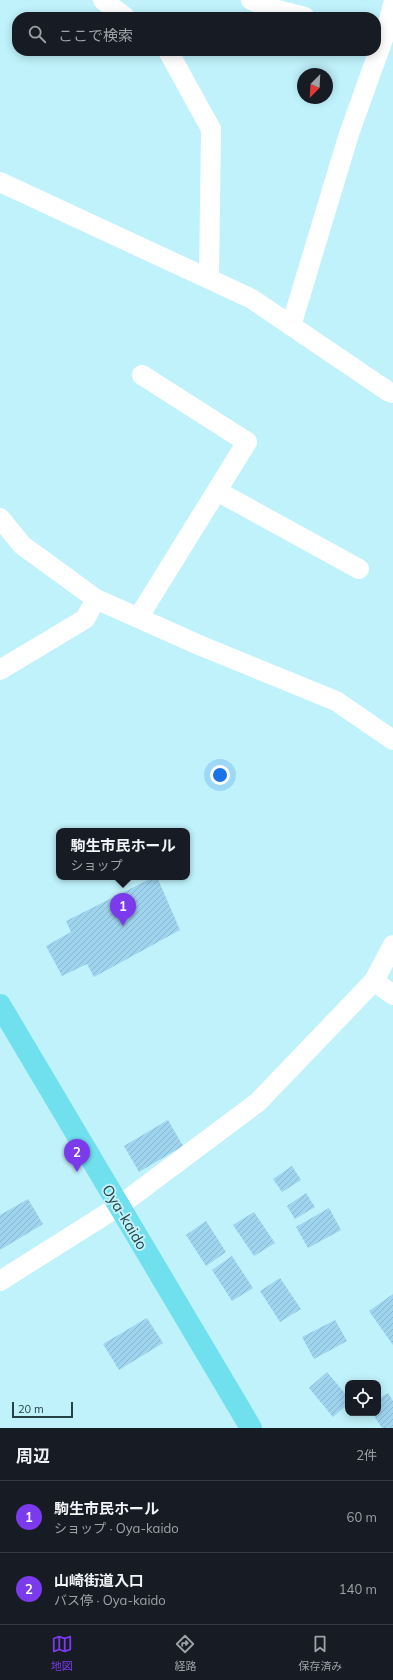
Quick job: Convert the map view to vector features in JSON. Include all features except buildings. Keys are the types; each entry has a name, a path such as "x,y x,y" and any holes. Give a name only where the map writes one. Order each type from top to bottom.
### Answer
{"main road":[{"name":"Oya-kaido","path":"3,1016 252,1428"}],"street":[{"path":"103,0 119,12"},
{"path":"251,0 286,12"},
{"path":"381,44 393,4"},
{"path":"171,56 211,129 209,279"},
{"path":"291,326 349,134 377,56"},
{"path":"0,182 252,298 291,326 389,392 393,393"},
{"path":"138,618 248,442 142,374"},
{"path":"217,491 359,569"},
{"path":"0,518 22,545 96,599 199,645 336,702 393,740"},
{"path":"0,670 85,618 96,599"},
{"path":"0,1281 119,1206 258,1102 374,981 393,945"},
{"path":"374,981 393,995"}],"place":[{"name":"駒生市民ホール","path":"123,926"},
{"name":"山崎街道入口","path":"77,1172"}]}
